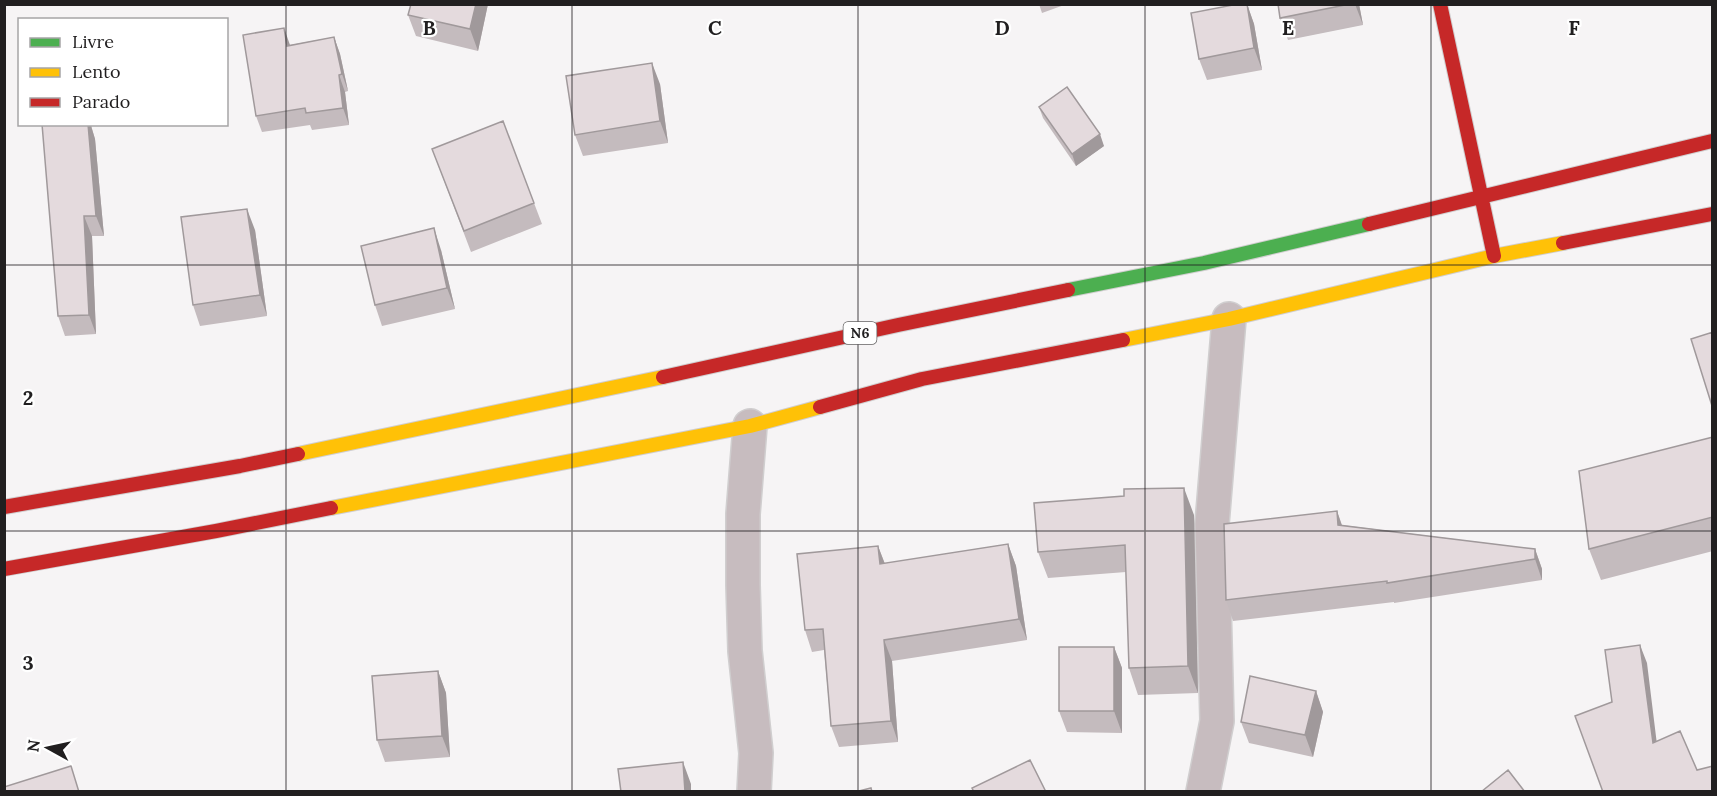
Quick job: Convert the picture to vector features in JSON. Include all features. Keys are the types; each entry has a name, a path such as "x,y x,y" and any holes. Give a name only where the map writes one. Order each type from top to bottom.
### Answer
{"main road":[{"path":"1440,4 1494,256"},
{"name":"N6","path":"4,507 240,465 621,386 898,325 1204,263 1713,141"},
{"path":"4,569 216,531 750,426 922,380 1229,319 1494,256 1713,214"}],"street":[{"path":"1203,792 1216,721 1212,524 1229,319"},
{"path":"750,426 743,514 743,573 745,651 756,753 754,792"}],"building":[{"path":"411,4 476,4 470,29 408,15"},
{"path":"1247,4 1254,48 1199,59 1191,13"},
{"path":"1278,4 1350,4 1280,18"},
{"path":"284,28 287,46 334,37 342,74 339,75 343,108 306,113 305,108 256,116 243,35"},
{"path":"652,63 660,121 575,135 566,76"},
{"path":"1067,87 1100,134 1072,154 1039,107"},
{"path":"503,121 534,203 464,231 432,149"},
{"path":"42,126 88,126 96,216 84,216 89,315 58,316"},
{"path":"247,209 260,295 193,305 181,217"},
{"path":"434,228 447,288 375,305 361,246"},
{"path":"1713,332 1713,409 1691,339"},
{"path":"1713,437 1713,517 1589,549 1579,471"},
{"path":"1184,488 1188,666 1129,668 1125,545 1038,552 1034,503 1124,496 1124,489"},
{"path":"1337,511 1338,525 1535,549 1535,559 1387,583 1387,581 1226,600 1224,524"},
{"path":"1008,544 1019,619 884,640 891,721 831,726 823,629 805,630 797,554 878,546 880,564"},
{"path":"1640,645 1653,743 1680,731 1697,770 1713,766 1713,792 1603,792 1575,716 1612,702 1605,650"},
{"path":"1059,647 1114,647 1114,711 1059,711"},
{"path":"438,671 442,736 377,740 372,676"},
{"path":"1250,676 1316,691 1305,735 1241,722"},
{"path":"1030,760 1046,792 974,792 972,788"},
{"path":"683,762 685,792 621,792 618,769"},
{"path":"71,766 79,792 4,792 4,787"},
{"path":"1508,770 1525,792 1481,792"},
{"path":"871,788 872,792 855,792"}],"traffic: fast":[{"path":"1068,290 1204,263 1369,224"}],"traffic: slow":[{"path":"1123,340 1229,319 1494,256 1563,243"},
{"path":"298,454 663,377"},
{"path":"331,508 750,426 820,407"}],"traffic: jam":[{"path":"1440,4 1494,256"},
{"path":"1369,224 1712,141"},
{"path":"1563,243 1712,214"},
{"path":"663,377 1068,290"},
{"path":"820,407 922,379 1123,340"},
{"path":"4,507 298,454"},
{"path":"4,569 331,508"}]}
